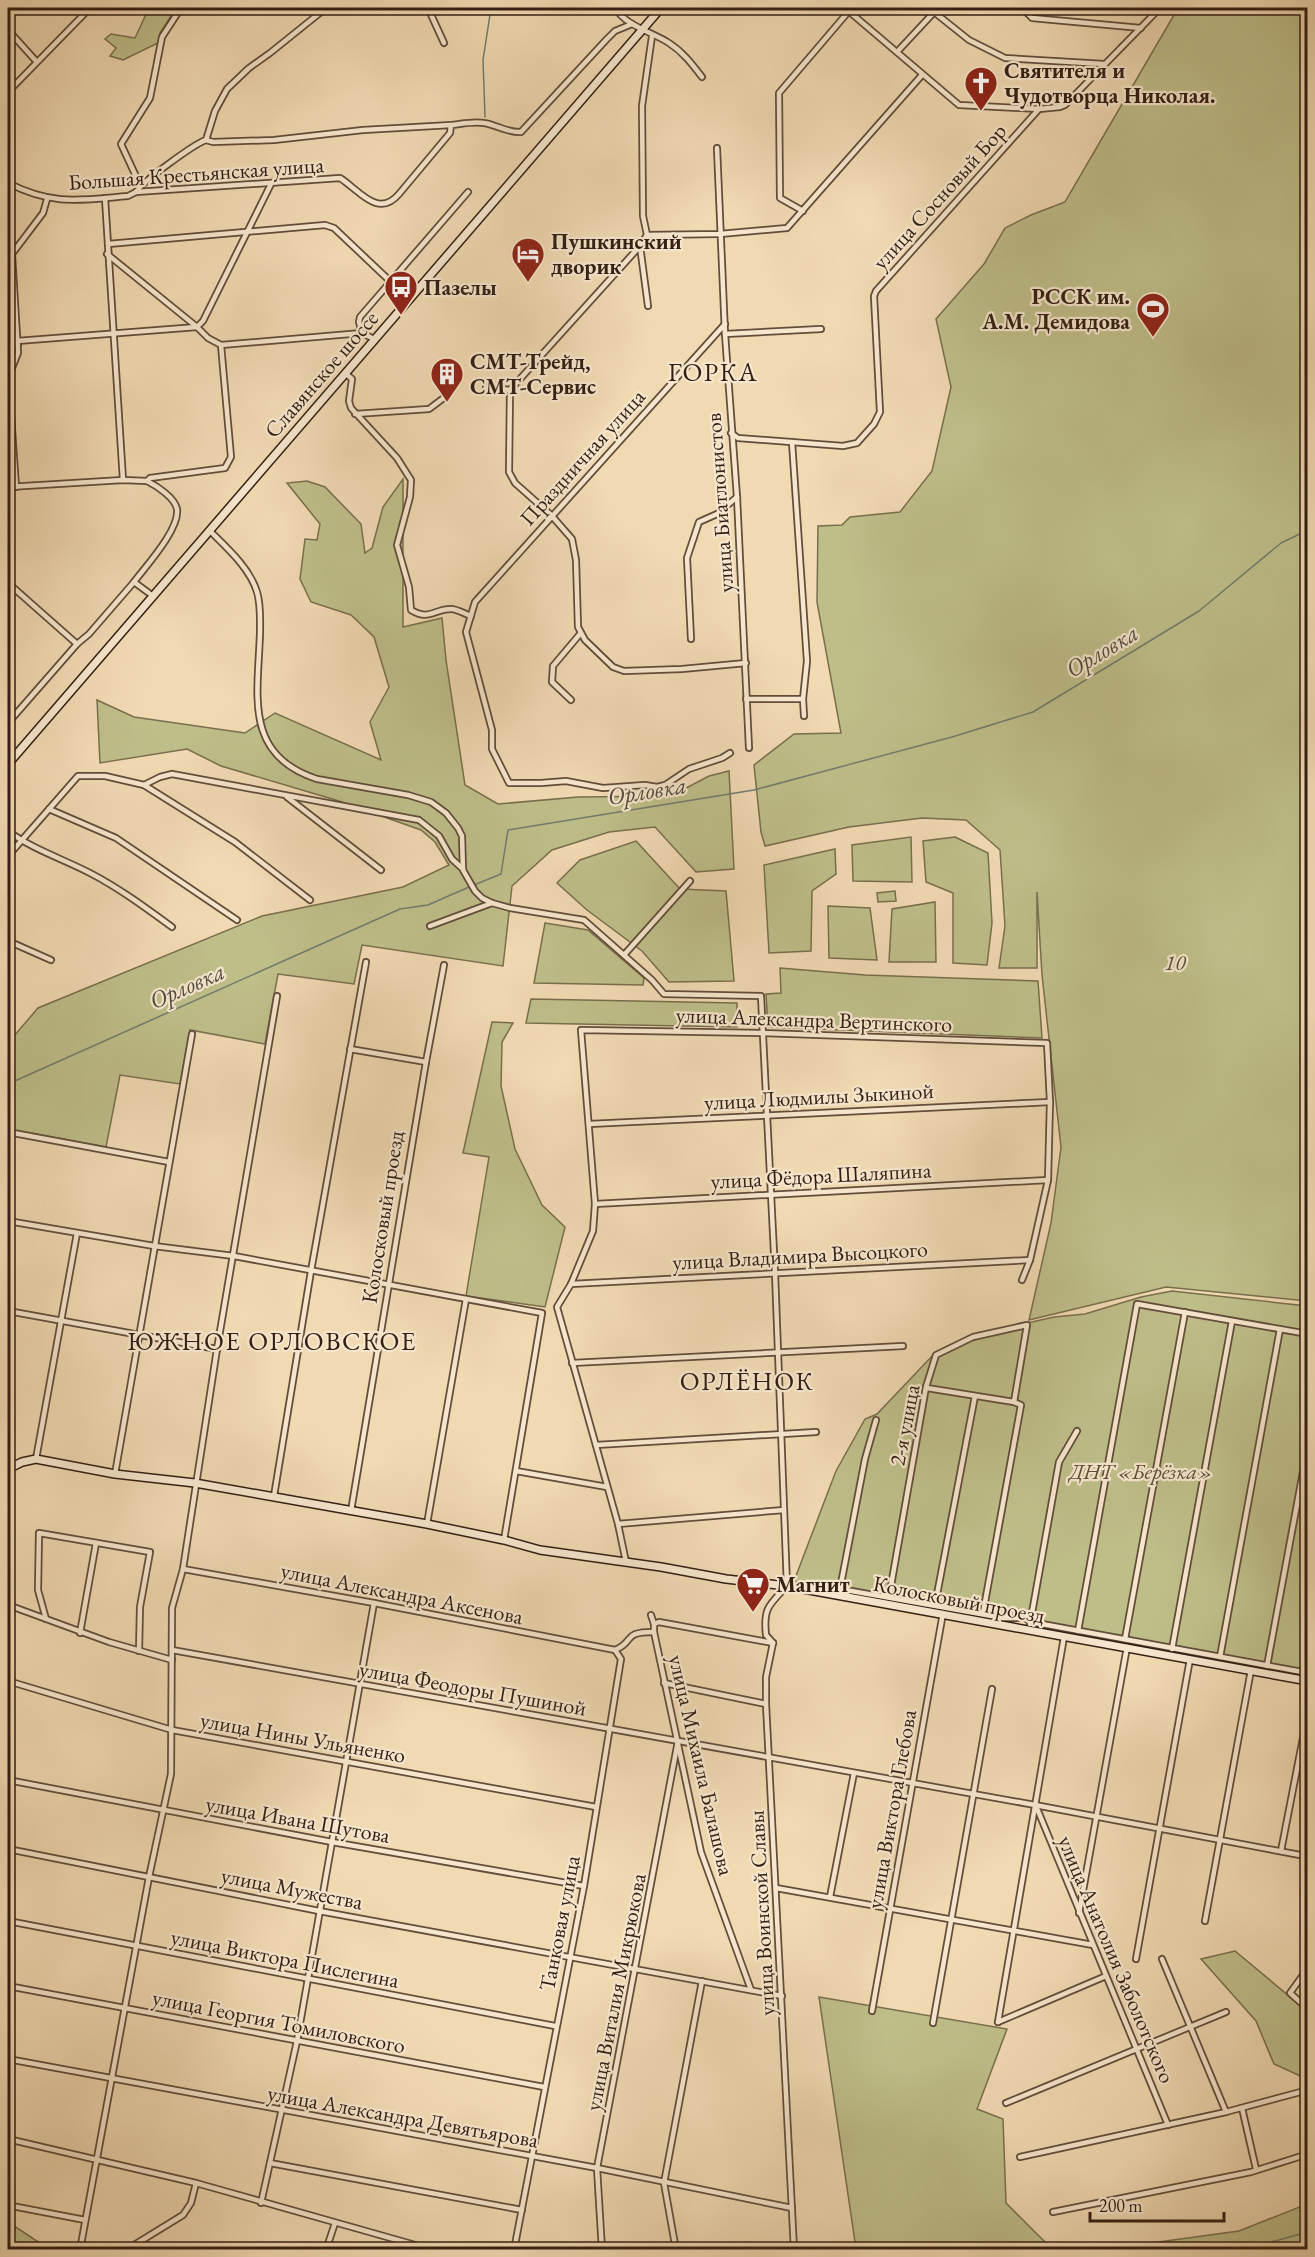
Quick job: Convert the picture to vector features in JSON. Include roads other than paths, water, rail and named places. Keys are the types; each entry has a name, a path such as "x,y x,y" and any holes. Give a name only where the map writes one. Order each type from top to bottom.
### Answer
{"street":[{"path":"8,92 90,8"},
{"path":"140,185 121,144 150,98 162,37 181,8"},
{"path":"136,192 140,185 172,164 194,144 206,140 215,111 227,89 249,68 326,8"},
{"path":"428,8 444,43"},
{"path":"615,8 632,24 644,28 652,36 669,43 683,54 702,77"},
{"name":"Славянское шоссе","path":"8,763 661,8"},
{"path":"897,52 938,8"},
{"path":"1022,8 1032,18 1141,28"},
{"path":"803,211 780,198 779,93 847,9 954,102 963,106 1039,109 1065,105 1160,8"},
{"path":"934,12 969,40 1005,58 1104,64"},
{"name":"Большая Крестьянская улица","path":"206,140 213,142 274,140 363,130 480,122 493,124 512,133 520,132 615,30 632,24"},
{"path":"8,30 36,61"},
{"path":"652,36 642,106 643,216 647,235 640,246 510,390 509,472 515,483 551,515 572,539 576,560 580,634 618,670 682,669 746,663"},
{"path":"647,235 720,234 787,228 922,75"},
{"name":"улица Сосновый Бор","path":"731,433 738,438 853,445 874,424 880,412 874,296 876,291 1039,109"},
{"name":"Большая Крестьянская улица","path":"8,183 47,199 66,201 128,196 136,192 340,178 372,203 385,203 395,199 450,133 451,125"},
{"name":"улица Биатлонистов","path":"717,148 724,324 737,497 749,748"},
{"path":"8,345 197,327 203,321 271,184"},
{"path":"362,333 360,316 468,192"},
{"path":"105,198 123,480"},
{"path":"16,487 9,385 10,373 18,353 12,254 43,213 47,199"},
{"path":"108,244 318,224 334,228 391,282"},
{"path":"640,246 648,306"},
{"path":"107,254 208,338 221,345 362,333 374,339"},
{"name":"Праздничная улица","path":"471,616 475,602 724,324"},
{"path":"725,334 821,329"},
{"path":"147,481 150,478 225,468 231,457 221,345"},
{"path":"345,373 352,378 349,401 355,414 398,458 411,480 410,497 398,545 409,587 411,610 418,615 426,616 451,609 471,616 466,632 492,730 492,749 509,783 566,781 603,788 657,787 665,785 689,769 730,753"},
{"path":"486,387 510,390"},
{"path":"355,414 429,409 446,398"},
{"path":"792,442 807,661 803,699 804,716"},
{"path":"8,488 123,480 147,481 174,501 177,512 176,519 162,544 134,582 89,634 76,644 8,723"},
{"path":"691,639 687,553 699,522 717,514 737,497"},
{"path":"209,530 242,566 258,594 260,614 259,720 265,739 274,753 294,770 310,777 408,795 431,802 446,813 462,836 463,870"},
{"path":"134,582 153,596"},
{"path":"8,584 76,644"},
{"path":"571,700 552,682 553,666 580,634"},
{"path":"746,699 803,699"},
{"path":"144,785 172,774 419,820 439,836 475,891 492,903 584,921 652,980 664,994 761,996 787,1586"},
{"path":"8,856 78,776 105,776 144,785 235,842 310,900"},
{"path":"285,795 381,870"},
{"path":"49,809 116,838 237,920"},
{"path":"8,831 21,841 92,874 139,902 172,927"},
{"path":"624,955 690,881"},
{"path":"430,926 492,903"},
{"path":"8,940 51,960"},
{"path":"274,1496 311,1270 366,962"},
{"name":"Колосковый проезд","path":"351,1511 444,965"},
{"path":"80,2250 138,1947 149,1877 171,1774 172,1608 183,1569 196,1493 195,1483 277,996"},
{"name":"улица Александра Вертинского","path":"589,1124 580,1030 762,1033 1047,1043 1050,1102"},
{"path":"115,1474 192,1034"},
{"path":"350,1049 426,1062"},
{"path":"1022,1280 1030,1260 1048,1180 1050,1102"},
{"name":"улица Людмилы Зыкиной","path":"589,1124 1050,1102"},
{"path":"589,1124 596,1204 593,1231 571,1284 557,1307 597,1445 626,1562"},
{"path":"8,1132 169,1162"},
{"name":"улица Фёдора Шаляпина","path":"596,1204 1048,1180"},
{"path":"8,1221 154,1246 234,1256 542,1313 504,1540"},
{"path":"8,1469 22,1462 36,1459 77,1233"},
{"name":"улица Владимира Высоцкого","path":"571,1284 1030,1260"},
{"path":"427,1524 466,1299"},
{"path":"1078,1631 1137,1304 1308,1334"},
{"path":"8,1311 217,1349"},
{"path":"1079,1913 1098,1817 1126,1643 1185,1312"},
{"path":"1172,1649 1233,1320"},
{"name":"2-я улица","path":"889,1597 927,1388 936,1356 973,1337 1027,1325 1014,1402"},
{"path":"1220,1657 1280,1329"},
{"path":"572,1363 903,1346"},
{"path":"927,1388 1021,1404 983,1613"},
{"path":"935,1605 975,1396"},
{"path":"876,1420 865,1459 840,1589 1003,1618 1025,1618 1031,1622 1126,1643 1308,1673"},
{"path":"1028,1630 1059,1462 1077,1431"},
{"path":"597,1445 782,1432 816,1432"},
{"path":"1268,1666 1308,1444"},
{"name":"Колосковый проезд","path":"36,1459 115,1474 195,1483 274,1496 427,1524 540,1550 726,1579 787,1586 944,1613 1064,1637 1126,1643 1190,1659 1308,1681"},
{"path":"516,1472 607,1487"},
{"path":"618,1524 784,1510"},
{"path":"46,1619 38,1590 39,1533 150,1552 140,1607 139,1651"},
{"path":"80,1633 96,1543"},
{"name":"улица Александра Аксенова","path":"183,1569 615,1650"},
{"name":"улица Воинской Славы","path":"787,1586 770,1603 765,1613 766,1635 773,1643 766,1677 766,1704 794,2250"},
{"path":"261,2203 297,2041 374,1603"},
{"path":"8,1605 80,1633 172,1660"},
{"name":"улица Виктора Глебова","path":"872,2011 944,1613"},
{"name":"улица Михаила Балашова","path":"651,1615 701,1852 751,1990"},
{"path":"654,1624 659,1622 773,1643"},
{"path":"615,1650 636,1632 654,1632"},
{"name":"улица Анатолия Заболотского","path":"1064,1637 998,2022 1106,1976"},
{"name":"улица Феодоры Пушиной","path":"172,1650 1035,1805 1300,1855"},
{"name":"Танковая улица","path":"514,2250 555,2026 584,1886 621,1659 615,1650"},
{"path":"1136,1959 1190,1659"},
{"path":"1204,1921 1251,1670"},
{"name":"улица Нины Ульяненко","path":"8,1681 172,1730 596,1807"},
{"path":"664,1683 766,1704"},
{"path":"933,2023 992,1689"},
{"path":"1281,1851 1308,1712"},
{"name":"улица Виталия Микрюкова","path":"602,2250 597,2168 637,1969 678,1741"},
{"name":"улица Виктора Глебова","path":"830,1897 854,1773"},
{"name":"улица Ивана Шутова","path":"8,1780 163,1811 584,1886"},
{"name":"улица Анатолия Заболотского","path":"1035,1805 1168,2125"},
{"name":"улица Мужества","path":"8,1849 319,1911 782,1996"},
{"path":"776,1888 1093,1945"},
{"name":"улица Виктора Пислегина","path":"8,1921 555,2026"},
{"path":"1162,1959 1226,2112"},
{"path":"1308,1968 1290,1993 1308,2009"},
{"path":"676,2250 664,2183 702,1982"},
{"name":"улица Георгия Томиловского","path":"8,1986 544,2087"},
{"path":"1006,2103 1226,2012"},
{"name":"улица Александра Девятьярова","path":"8,2059 597,2168 792,2208"},
{"path":"1020,2157 1226,2112 1308,2090"},
{"path":"1242,2108 1256,2169"},
{"path":"8,2139 196,2183 433,2250"},
{"path":"1053,2212 1251,2172 1308,2154"},
{"path":"270,2163 522,2210"},
{"path":"126,2250 183,2215 191,2203 196,2183"},
{"path":"12,2206 85,2220"},
{"path":"326,2250 334,2223"}],"waterway":[{"path":"485,117 483,60 491,8"},
{"name":"Орловка","path":"474,885 501,874 508,830 754,790 952,737 1033,712 1199,611 1281,543 1308,530"},
{"name":"Орловка","path":"8,1084 400,909 428,905 469,887"},
{"path":"1241,2250 1308,2232"}],"place":[{"name":"Святителя и Чудотворца Николая.","path":"981,112"},
{"name":"Пушкинский дворик","path":"528,283"},
{"name":"Пазелы","path":"401,316"},
{"name":"РССК им. А.М. Демидова","path":"1153,338"},
{"name":"СМТ-Трейд, СМТ-Сервис","path":"447,403"},
{"name":"Магнит","path":"753,1613"}],"district":[{"name":"ГОРКА","path":"713,372"},
{"name":"ЮЖНОЕ ОРЛОВСКОЕ","path":"272,1341"},
{"name":"ОРЛЁНОК","path":"747,1381"}],"park label":[{"name":"10","path":"1175,962"},
{"name":"ДНТ «Берёзка»","path":"1141,1471"}]}
